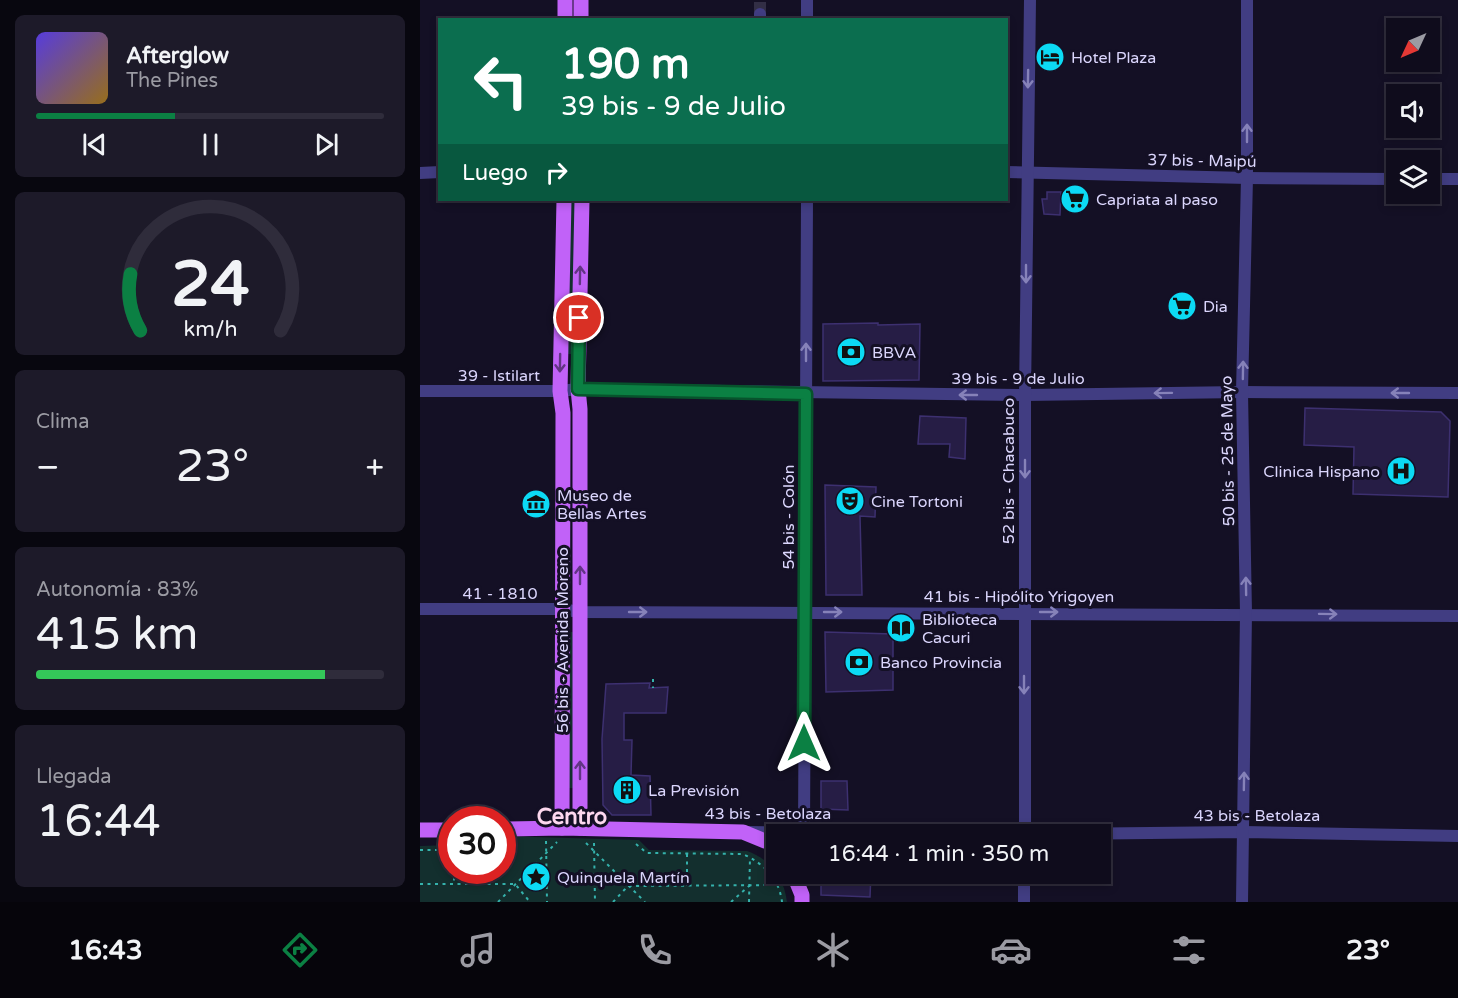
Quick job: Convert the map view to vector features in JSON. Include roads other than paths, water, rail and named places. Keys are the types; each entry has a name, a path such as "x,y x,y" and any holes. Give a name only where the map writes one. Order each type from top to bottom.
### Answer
{"main road":[{"path":"565,0 565,18"},
{"path":"581,0 581,18"},
{"name":"56 bis - Avenida Moreno","path":"564,201 560,391 563,413 562,609 567,832"},
{"name":"56 bis - Avenida Moreno","path":"567,832 579,612 580,409 578,389 582,201"},
{"path":"420,830 438,830"},
{"name":"43 bis - Betolaza","path":"516,830 567,832 743,832"},
{"path":"743,832 766,841"},
{"path":"797,884 802,899"}],"street":[{"path":"807,0 807,18"},
{"name":"52 bis - Chacabuco","path":"1025,824 1026,172 1030,0"},
{"name":"50 bis - 25 de Mayo","path":"1242,902 1246,613 1242,392 1247,178 1247,0"},
{"path":"420,173 438,172"},
{"name":"37 bis - Maipú","path":"1008,172 1386,179"},
{"path":"1440,179 1458,179"},
{"name":"54 bis - Colón","path":"804,824 807,201"},
{"name":"39 bis - 9 de Julio","path":"578,389 806,394 1025,395 1242,392 1458,393"},
{"name":"39 - Istilart","path":"420,391 578,389"},
{"name":"41 - 1810","path":"420,609 562,609 579,612"},
{"name":"41 bis - Hipólito Yrigoyen","path":"579,612 1246,613 1458,616"},
{"name":"43 bis - Betolaza","path":"743,832 766,832"},
{"name":"43 bis - Betolaza","path":"1111,833 1243,832 1458,836"},
{"path":"802,899 803,884"},
{"path":"1024,884 1024,902"}],"tunnel":[{"path":"760,0 760,14"}],"place":[{"name":"Hotel Plaza","path":"1050,57"},
{"name":"Capriata al paso","path":"1075,199"},
{"name":"Dia","path":"1182,306"},
{"name":"BBVA","path":"851,352"},
{"name":"Clinica Hispano","path":"1401,471"},
{"name":"Cine Tortoni","path":"850,501"},
{"name":"Museo de Bellas Artes","path":"536,504"},
{"name":"Biblioteca Cacuri","path":"901,628"},
{"name":"Banco Provincia","path":"859,662"},
{"name":"La Previsión","path":"627,790"},
{"name":"Quinquela Martín","path":"536,877"}],"district":[{"name":"Centro","path":"572,816"}]}
